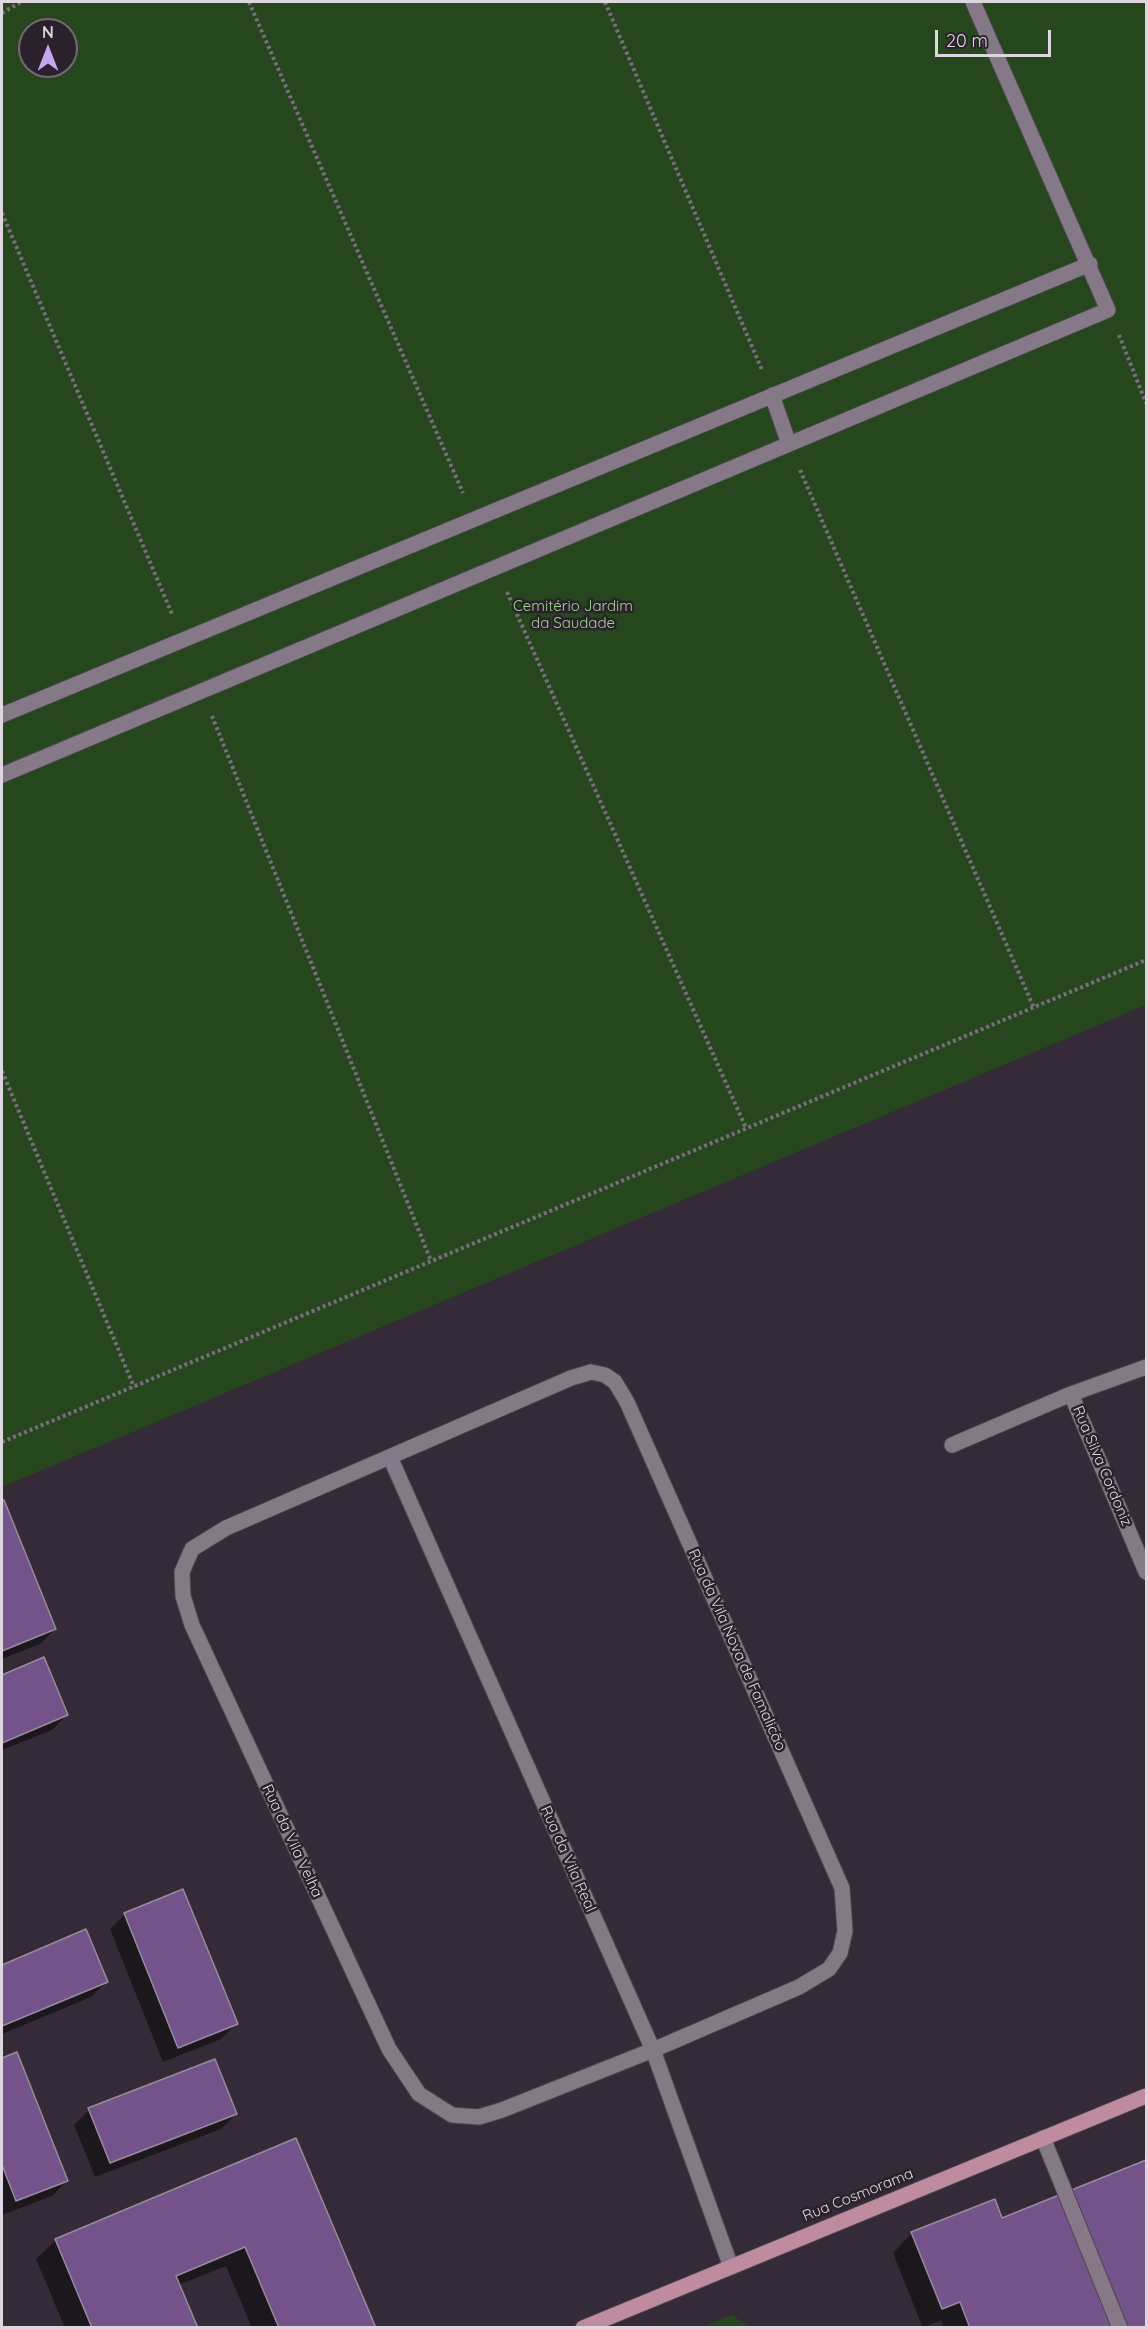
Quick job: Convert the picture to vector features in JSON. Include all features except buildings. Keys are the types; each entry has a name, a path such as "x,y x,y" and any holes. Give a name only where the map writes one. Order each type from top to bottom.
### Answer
{"main road":[{"name":"Rua Cosmorama","path":"583,2328 1146,2096"}],"street":[{"path":"2,775 1108,310 1090,264 974,2"},
{"path":"2,715 1090,264"},
{"path":"772,395 789,444"},
{"path":"952,1445 1071,1394 1146,1367"},
{"name":"Rua da Vila Nova de Famalicão","path":"390,1457 571,1378 591,1372 605,1375 615,1382 627,1402 651,1455 842,1888 844,1931 840,1953 829,1969 799,1987 653,2050"},
{"name":"Rua Silva Cordoniz","path":"1071,1394 1146,1572"},
{"name":"Rua da Vila Real","path":"390,1457 653,2050 731,2267"},
{"name":"Rua da Vila Velha","path":"390,1457 226,1528 192,1549 182,1572 183,1596 192,1624 389,2049 419,2094 452,2115 479,2117 653,2050"},
{"path":"1043,2138 1120,2328"}],"path":[{"path":"2,13 21,2"},
{"path":"249,2 474,519"},
{"path":"605,2 772,395"},
{"path":"2,213 183,640"},
{"path":"1108,310 1146,403"},
{"path":"789,444 1034,1008"},
{"path":"496,567 746,1128"},
{"path":"202,691 431,1261"},
{"path":"2,1442 1146,960"},
{"path":"2,1071 134,1387"}],"green space":[{"name":"Cemitério Jardim da Saudade","path":"2,2 1146,2 1146,1005 2,1487"},
{"path":"732,2315 750,2327 702,2327"}]}
